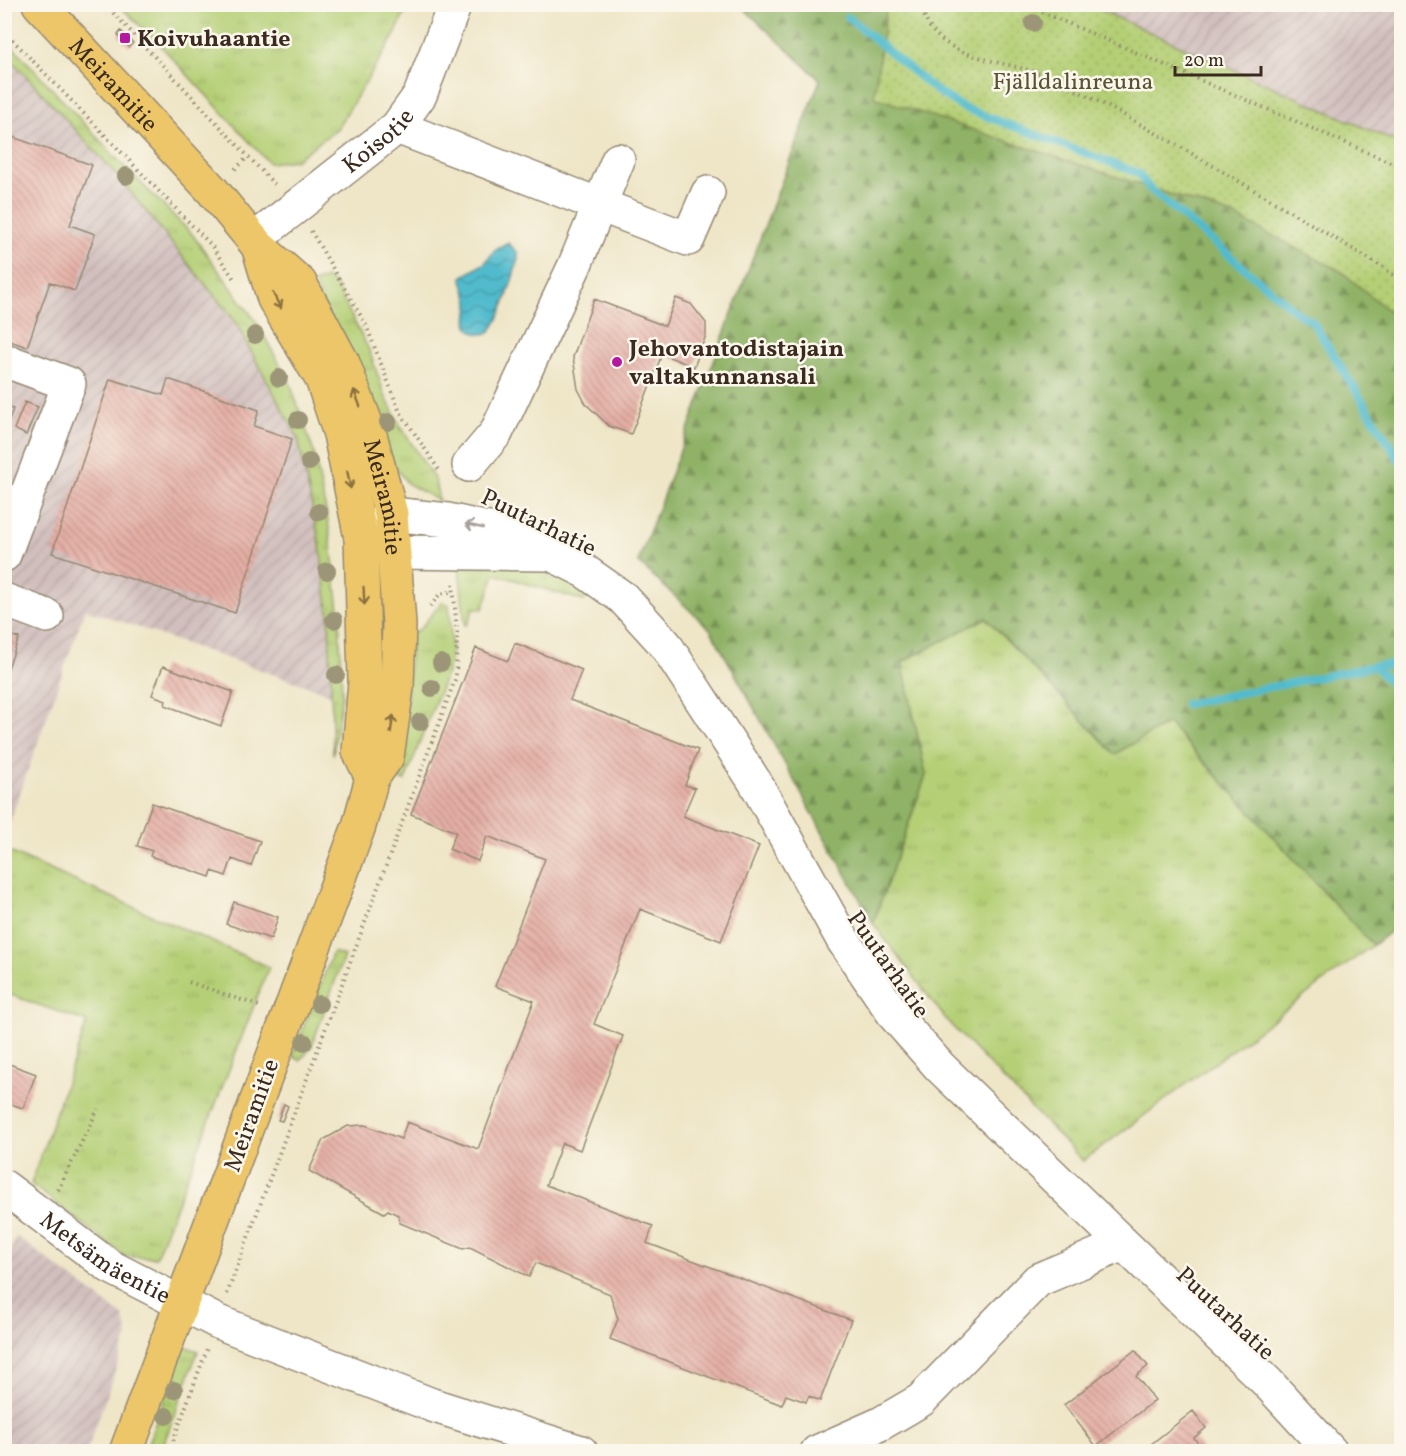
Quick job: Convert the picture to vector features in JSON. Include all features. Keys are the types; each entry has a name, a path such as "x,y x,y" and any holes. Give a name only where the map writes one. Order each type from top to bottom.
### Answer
{"main road":[{"name":"Meiramitie","path":"39,4 212,190 256,243 300,283 343,363 369,431 391,514 399,624 397,688 387,757 372,778 359,826 126,1452"},
{"name":"Meiramitie","path":"256,243 274,299 322,379 340,434 361,537 365,671 359,751 372,778"}],"street":[{"name":"Koisotie","path":"256,243 397,127 420,95 455,4"},
{"path":"397,127 688,239 708,193"},
{"path":"469,465 496,433 600,207 618,160"},
{"path":"4,360 69,384 4,555"},
{"path":"361,537 391,514"},
{"name":"Puutarhatie","path":"391,514 448,520 511,534 583,570 623,597 665,644 755,783 843,940 895,1016 940,1067 1289,1404 1331,1452"},
{"name":"Puutarhatie","path":"361,537 394,552 547,554"},
{"path":"4,600 47,616"},
{"name":"Metsämäentie","path":"4,1187 110,1266 218,1322 432,1406 581,1452"},
{"path":"817,1452 880,1424 921,1400 1038,1280 1123,1244"}],"path":[{"path":"105,4 279,189 310,229 366,325 399,410 444,478 448,520"},
{"path":"922,4 923,18 932,33 957,50 1041,74 1111,108 1275,201 1384,268 1401,282"},
{"path":"1034,4 1037,10 1401,167"},
{"path":"4,31 211,245 237,282"},
{"path":"169,1452 456,677 457,633 451,553"},
{"path":"189,982 288,1016"},
{"path":"45,1218 98,1109"}],"shaded area":[{"path":"1089,5 1401,5 1401,144"},
{"path":"5,53 115,173 234,320 298,438 320,545 329,615 333,695 85,609 5,835"},
{"path":"16,1236 123,1316 128,1335 87,1451 5,1451 5,1268"}],"green space":[{"path":"119,5 408,5 396,33 337,129 295,160 269,163 158,43"},
{"path":"740,5 887,5 874,97 1233,215 1342,272 1401,321 1401,923 1373,945 1168,723 1115,754 986,618 902,662 926,775 873,923 710,629 638,562 820,80"},
{"name":"Fjälldalinreuna","path":"887,5 1089,5 1401,144 1401,321 1342,272 1233,215 874,97"},
{"path":"4,37 119,161 192,234 257,323 290,383 314,453 328,521 339,609 342,695 333,755 329,615 320,545 298,438 234,320 115,173 5,53"},
{"path":"326,278 335,284 369,350 385,396 401,427 435,480 439,501 407,483 394,465 314,283"},
{"path":"528,563 559,575 588,591 584,601 495,574 483,609 474,608 465,625 459,566"},
{"path":"442,602 449,605 452,652 447,672 405,781 395,778 403,741 412,633 420,629"},
{"path":"986,618 1115,754 1168,723 1373,945 1083,1161 948,1022 873,923 926,775 902,662"},
{"path":"5,850 269,967 156,1257 126,1257 31,1184 87,1022 5,993"},
{"path":"333,952 344,956 311,1048 300,1060 292,1056"},
{"path":"184,1346 198,1351 161,1451 145,1451"}],"water":[{"path":"508,243 518,253 518,259 506,298 494,327 486,334 476,333 469,328 467,320 469,301 462,277 485,263 495,250"}],"building":[{"path":"121,31 133,43 129,47 118,35"},
{"path":"4,134 92,165 70,225 95,234 75,291 50,282 27,347 4,339"},
{"name":"Jehovantodistajain valtakunnansali","path":"676,298 691,304 706,323 706,335 694,367 662,354 631,434 609,426 586,404 578,389 573,357 594,299 665,326"},
{"path":"110,379 163,395 168,379 259,410 254,426 292,439 235,613 52,553"},
{"path":"25,402 38,407 26,435 14,429"},
{"path":"4,406 13,409 5,432 4,432"},
{"path":"4,633 19,638 5,676 4,676"},
{"path":"515,643 582,670 570,700 698,750 685,785 695,788 683,816 759,846 721,941 640,909 594,1024 623,1036 580,1150 562,1143 546,1185 653,1226 647,1243 851,1320 820,1401 809,1396 806,1402 786,1395 782,1405 610,1339 618,1319 610,1294 536,1263 529,1277 470,1247 463,1249 400,1223 398,1215 388,1210 384,1213 309,1171 323,1140 348,1126 365,1125 401,1139 407,1122 478,1149 534,1001 495,986 545,859 487,836 478,861 449,849 456,832 411,814 476,648 508,661"},
{"path":"163,666 233,692 221,726 165,705 166,700 152,695"},
{"path":"152,803 260,841 251,866 232,859 226,876 212,871 210,877 150,856 152,851 137,846"},
{"path":"234,902 278,917 271,939 226,924"},
{"path":"4,1062 36,1074 23,1108 4,1102"},
{"path":"284,1104 288,1106 282,1121 278,1120"},
{"path":"1135,1350 1148,1366 1136,1376 1155,1400 1096,1446 1064,1405"},
{"path":"1193,1411 1206,1428 1194,1438 1204,1452 1141,1452"}],"waterway":[{"path":"848,17 935,90 964,108 1138,173 1150,189 1299,314 1312,321 1402,464"},
{"path":"1186,704 1374,666 1402,664"},
{"path":"1374,666 1402,695"}],"place":[{"name":"Koivuhaantie","path":"125,38"},
{"name":"Jehovantodistajain valtakunnansali","path":"617,362"}]}
